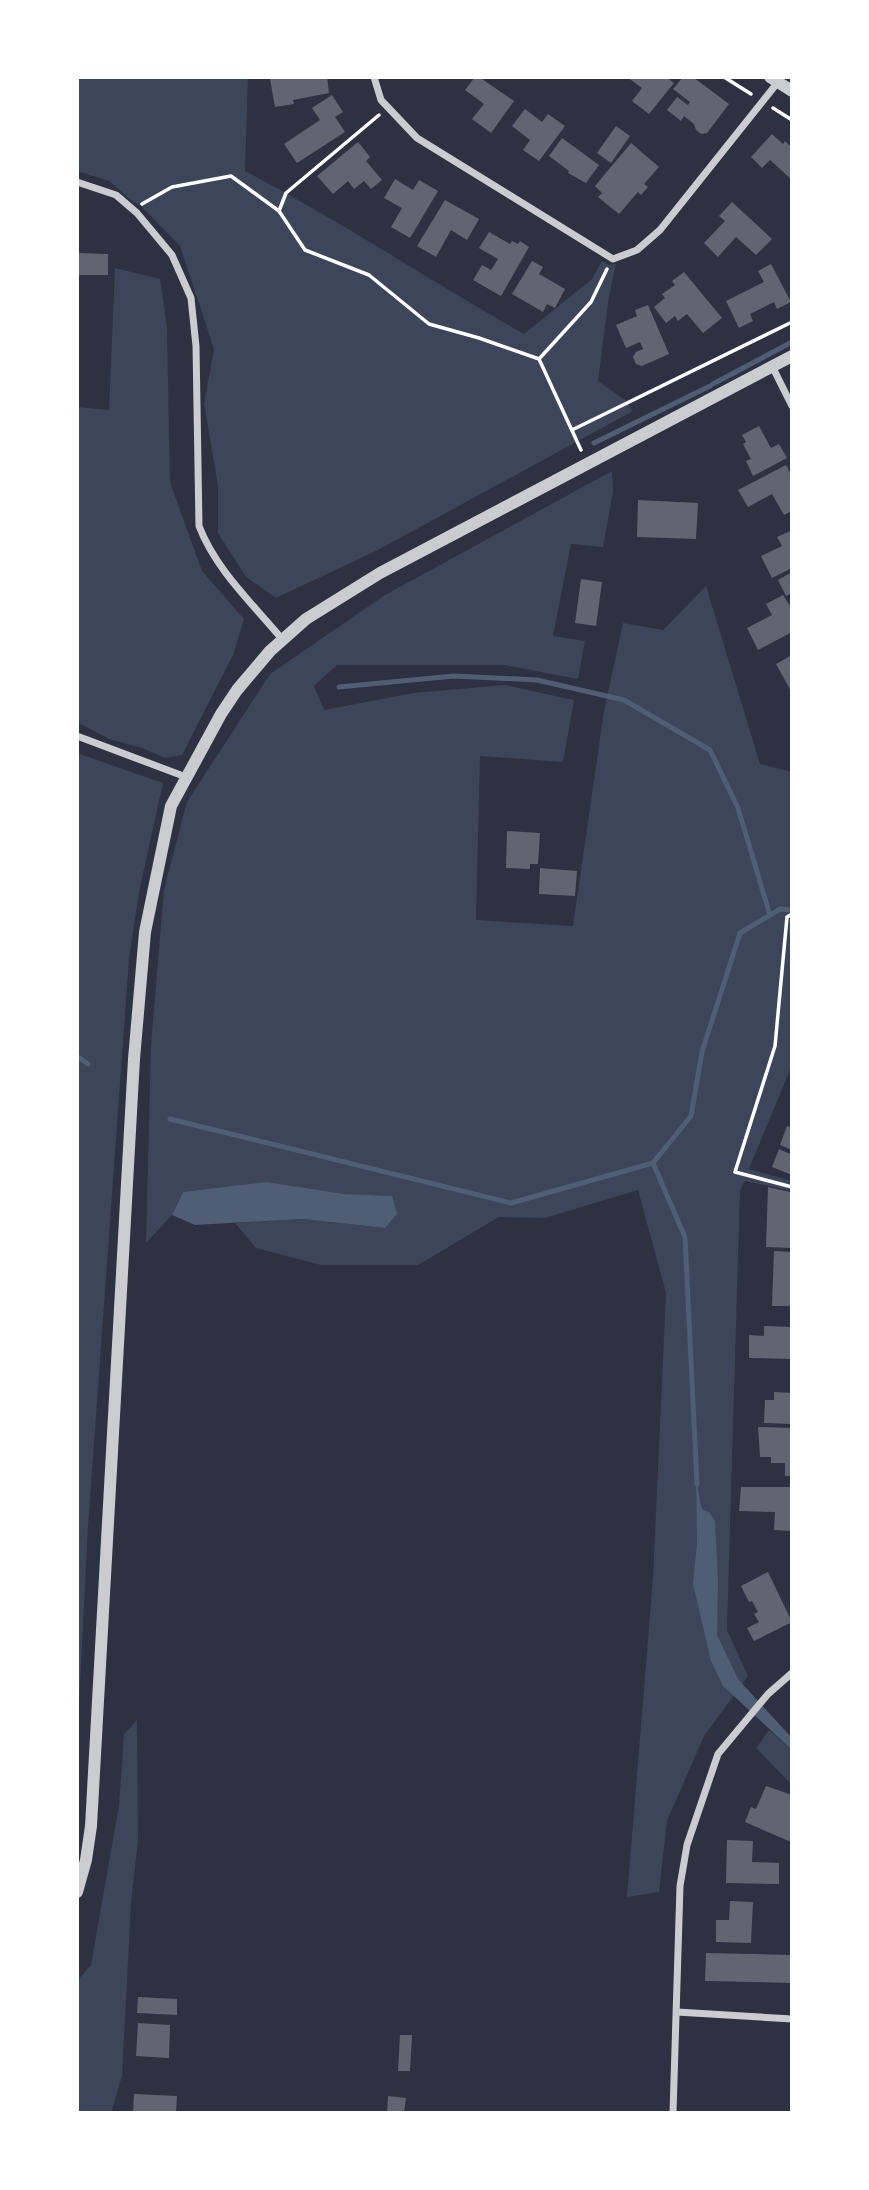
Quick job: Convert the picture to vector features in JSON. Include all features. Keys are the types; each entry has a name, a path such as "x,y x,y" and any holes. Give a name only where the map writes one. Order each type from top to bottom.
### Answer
{"street":[{"path":"374,77 382,100 416,138 613,259 637,250 660,230 774,79 792,92"},
{"path":"77,182 116,195 133,210 172,255 191,298 195,346 199,526 218,565 282,639"},
{"path":"77,189 89,186"},
{"path":"77,1892 86,1860 91,1826 134,1059 145,932 171,806 220,714 237,690 282,639 329,603 380,573 792,356"},
{"path":"772,366 792,406"},
{"path":"77,736 186,777"},
{"path":"673,2113 680,1886 687,1845 718,1754 768,1694 792,1673"},
{"path":"677,2012 792,2019"}],"path":[{"path":"279,211 286,193 388,107"},
{"path":"133,210 172,187 231,176 279,211 305,250 369,275 429,324 539,359 588,465"},
{"path":"539,359 591,302 613,259"},
{"path":"572,430 792,321"},
{"path":"792,914 787,918 775,1046 735,1172 792,1187"}],"shaded area":[{"path":"77,77 248,77 245,171 316,210 524,334 592,279 602,261 609,265 616,264 598,381 625,400 633,411 378,550 276,598 246,577 218,533 218,486 204,404 214,349 180,246 141,206 109,181 77,171"},
{"path":"115,268 160,279 167,327 170,482 202,571 244,619 233,655 182,755 165,758 109,739 77,722 77,407 109,410"},
{"path":"612,471 613,492 603,547 571,544 553,636 585,641 578,679 504,665 337,665 314,686 324,710 413,693 505,685 574,700 563,762 480,756 476,920 573,926 604,711 623,623 663,630 706,586 760,764 792,772 792,1065 749,1169 792,1181 792,1191 745,1181 740,1190 727,1630 748,1676 704,1736 667,1821 659,1892 627,1897 653,1578 666,1293 638,1190 545,1218 499,1217 418,1265 321,1265 256,1248 235,1223 303,1219 385,1228 392,1196 183,1192 172,1215 146,1243 151,1045 164,889 187,802 270,674 385,595"},
{"path":"77,753 163,783 139,892 129,959 88,1527 77,1744"},
{"path":"267,1182 343,1194 392,1196 397,1214 385,1228 303,1219 195,1225 172,1215 183,1192"},
{"path":"696,1477 701,1506 715,1521 717,1635 738,1679 792,1738 792,1750 723,1686 711,1661 693,1584 697,1543"},
{"path":"137,1720 138,1840 131,1904 122,2076 111,2113 77,2113 77,1981 91,1965 119,1805 124,1734"},
{"path":"769,1730 792,1750 792,1785 756,1748"}],"building":[{"path":"327,77 329,93 293,100 294,104 275,107 270,79"},
{"path":"475,77 514,101 491,133 472,119 484,104 465,90"},
{"path":"627,77 666,77 674,83 649,114 632,101 642,88"},
{"path":"683,77 693,77 729,104 707,133 701,134 684,116 681,121 667,110 677,97 688,105 690,102 673,89"},
{"path":"332,95 343,112 335,117 345,132 297,163 284,144 320,120 312,108"},
{"path":"525,109 542,122 548,114 565,126 539,161 523,150 530,140 512,126"},
{"path":"616,126 630,136 611,163 597,153"},
{"path":"772,134 792,148 792,180 770,160 762,168 751,157"},
{"path":"562,138 599,165 586,183 568,173 569,171 549,156"},
{"path":"358,142 370,157 366,161 382,180 371,189 364,181 354,189 348,181 333,194 317,176"},
{"path":"631,143 659,167 644,184 648,187 641,195 638,192 619,214 598,197 602,193 595,186"},
{"path":"395,179 413,190 419,180 438,191 410,238 391,227 402,208 384,198"},
{"path":"445,200 479,219 467,240 451,230 436,257 417,246"},
{"path":"732,202 772,239 756,255 736,237 718,257 704,243 725,221 719,216"},
{"path":"489,232 510,244 512,241 518,244 520,241 529,247 501,296 473,280 482,265 491,270 498,259 479,248"},
{"path":"77,253 108,254 108,275 77,275"},
{"path":"532,261 543,267 539,274 565,289 555,308 547,304 543,312 512,294"},
{"path":"771,264 791,302 777,309 774,302 750,314 753,321 739,328 726,301 764,282 758,271"},
{"path":"684,272 722,318 703,333 687,314 678,321 675,316 666,323 654,307 665,298 662,294 675,285 672,281"},
{"path":"648,305 669,354 642,366 636,364 633,357 643,349 640,342 626,348 616,325 637,316 635,310"},
{"path":"759,426 771,448 779,444 787,458 753,476 746,461 751,459 743,444 746,442 742,435"},
{"path":"786,465 792,476 792,511 784,515 772,494 748,507 738,490"},
{"path":"638,500 698,503 696,539 637,537"},
{"path":"790,531 792,568 772,578 761,556 782,546 777,537"},
{"path":"792,572 792,593 786,596 778,580"},
{"path":"581,579 602,582 596,626 575,623"},
{"path":"783,595 792,609 792,632 758,650 747,628 772,615 766,604"},
{"path":"792,655 792,693 776,664"},
{"path":"507,831 540,833 538,864 530,864 530,869 506,868"},
{"path":"540,868 577,871 575,896 539,894"},
{"path":"787,1126 792,1128 792,1150 780,1145"},
{"path":"779,1149 792,1155 792,1175 772,1167"},
{"path":"768,1187 790,1192 792,1248 766,1247"},
{"path":"774,1251 791,1252 792,1306 772,1306"},
{"path":"764,1326 792,1327 792,1359 749,1358 749,1335 764,1336"},
{"path":"774,1392 792,1393 792,1424 764,1423 765,1400 774,1400"},
{"path":"758,1427 792,1428 792,1476 785,1476 785,1463 771,1463 771,1457 760,1457"},
{"path":"741,1487 792,1487 792,1531 774,1530 775,1512 739,1511"},
{"path":"768,1572 792,1622 754,1641 747,1628 759,1622 754,1614 758,1612 741,1586"},
{"path":"766,1786 792,1795 791,1842 745,1822 751,1807 756,1809"},
{"path":"727,1840 753,1841 752,1862 779,1863 779,1884 726,1883"},
{"path":"730,1901 753,1902 751,1943 716,1942 716,1920 729,1920"},
{"path":"706,1953 792,1955 792,1983 705,1981"},
{"path":"138,1997 177,1999 177,2015 137,2013"},
{"path":"138,2023 170,2025 169,2058 136,2056"},
{"path":"400,2035 412,2035 410,2071 398,2071"},
{"path":"134,2094 177,2096 176,2113 133,2113"},
{"path":"388,2096 406,2098 404,2113 387,2113"}],"waterway":[{"path":"713,384 792,342"},
{"path":"594,443 710,386"},
{"path":"339,687 454,676 537,680 624,700 710,750 738,808 770,915"},
{"path":"653,1163 691,1116 702,1052 740,933 780,909 792,910"},
{"path":"77,1056 88,1064"},
{"path":"170,1119 511,1203 653,1163 685,1237 697,1484"}]}
